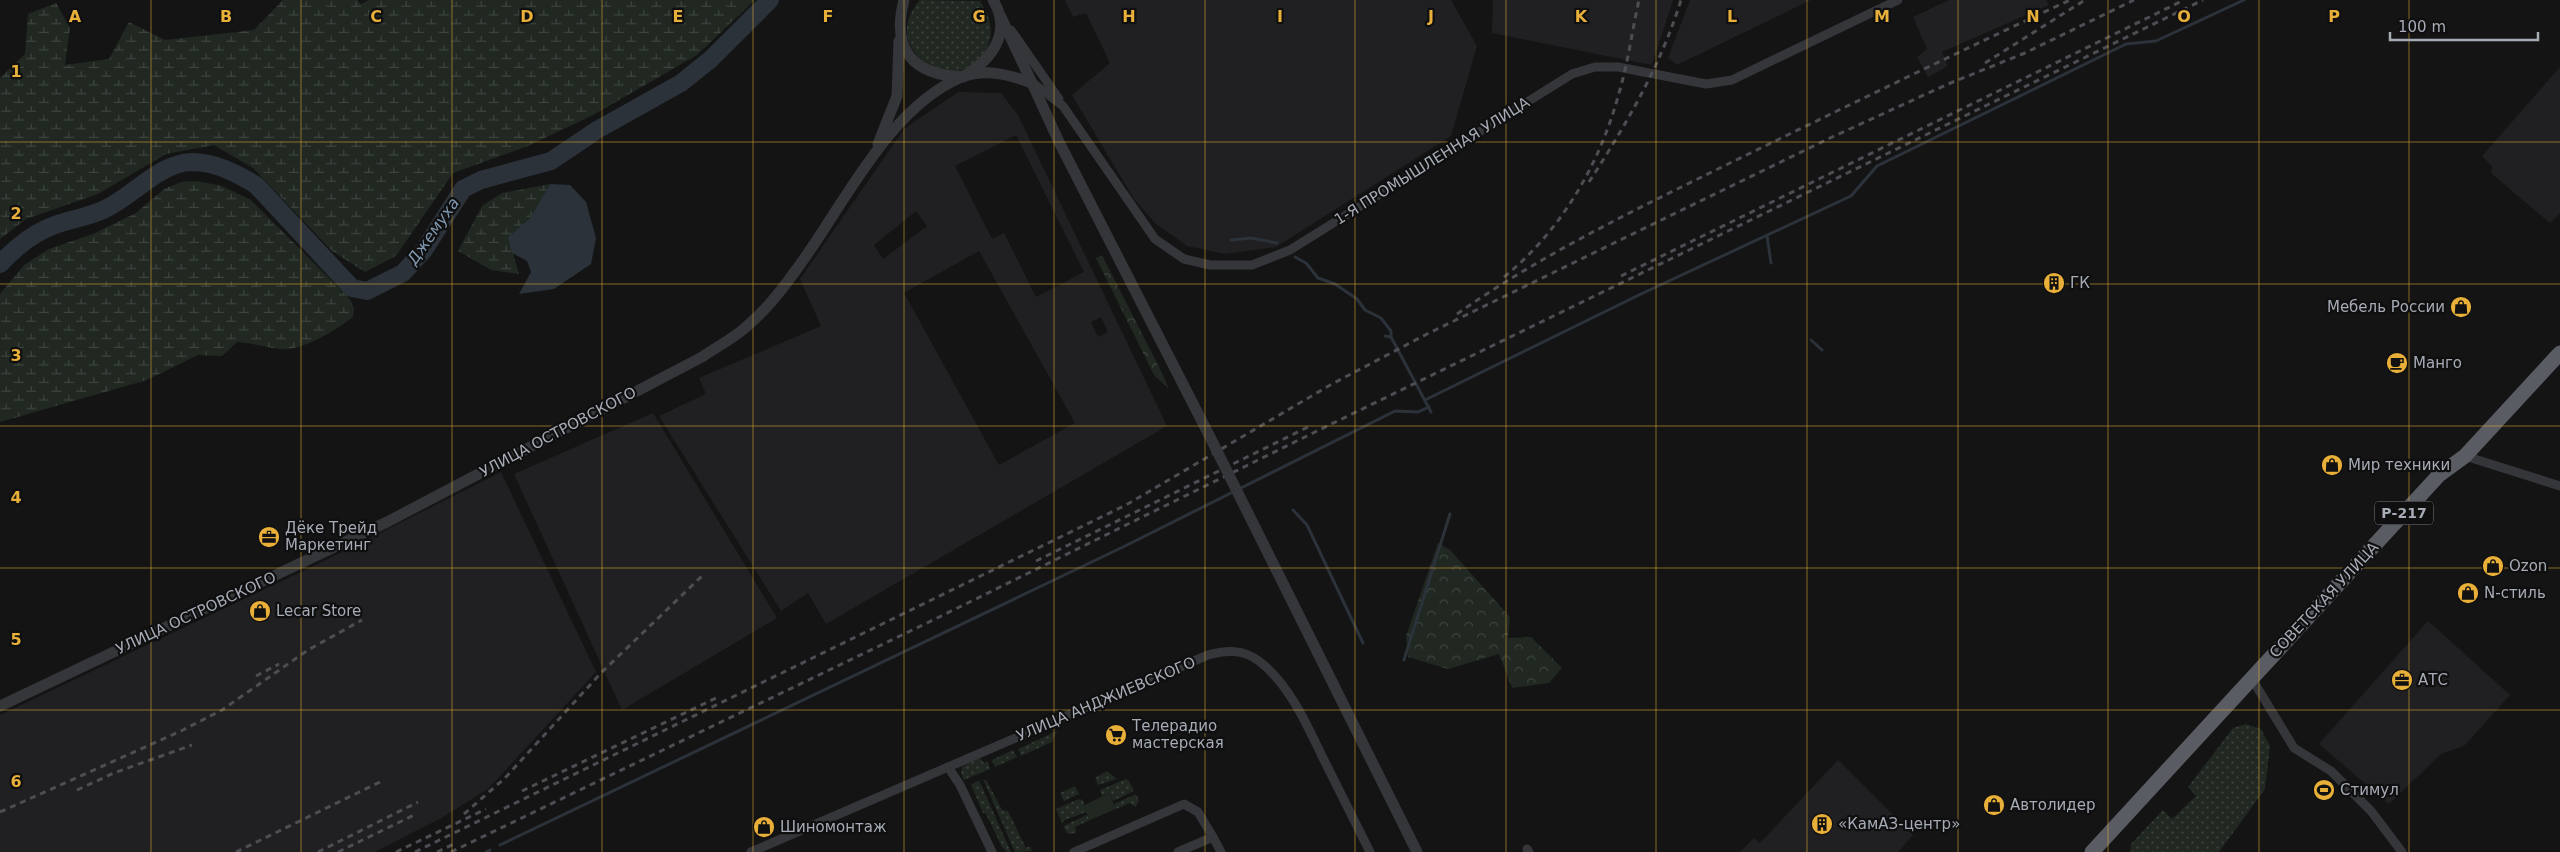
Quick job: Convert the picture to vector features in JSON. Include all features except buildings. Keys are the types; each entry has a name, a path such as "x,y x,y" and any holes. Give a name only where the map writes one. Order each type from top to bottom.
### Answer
{"highway":[{"name":"СОВЕТСКАЯ УЛИЦА","path":"2092,852 2438,475 2466,456 2560,353"}],"street":[{"path":"872,157 897,96 899,23 905,0"},
{"name":"1-Я ПРОМЫШЛЕННАЯ УЛИЦА","path":"1032,83 1064,106 1155,239 1184,258 1210,265 1252,265 1290,250 1572,74 1595,68 1618,67 1706,84 1732,80 1898,0"},
{"path":"899,23 904,48 916,64 933,74 963,77 980,66 994,52 1000,33 995,4"},
{"path":"995,4 1064,106"},
{"path":"995,4 1059,142 1209,435 1417,852"},
{"name":"УЛИЦА ОСТРОВСКОГО","path":"0,706 388,522 702,357 746,328 782,288 872,157 910,112 930,95 963,77 995,73 1008,74 1032,83"},
{"path":"2466,456 2560,486"},
{"name":"УЛИЦА АНДЖИЕВСКОГО","path":"751,852 1208,655 1224,651 1238,652 1258,660 1278,680 1293,702 1370,852"},
{"path":"2252,679 2294,748 2331,771 2372,811 2402,852"},
{"path":"948,767 960,785 992,852"},
{"path":"1074,852 1184,804 1198,812 1221,852"},
{"path":"1178,852 1213,837"}],"shaded area":[{"path":"1065,0 1451,0 1477,46 1451,136 1276,247 1225,254 1187,246 1155,223 1134,199 1072,95 1110,63 1086,13 1073,17"},
{"path":"1493,0 1673,0 1652,65 1492,33"},
{"path":"1690,0 1811,0 1677,65 1668,58"},
{"path":"1949,0 2046,0 2049,5 1942,52 1948,66 1928,77 1917,57 1927,49 1913,17"},
{"path":"2560,67 2560,213 2550,223 2491,173 2492,166 2482,156"},
{"path":"958,92 1001,93 1018,115 1167,426 826,624 808,593 781,611 659,416 706,394 699,378 821,326 800,279 904,129","holes":["1016,135 1084,272 1036,297 1004,233 992,239 955,166","916,211 927,226 883,259 874,245","979,251 1075,423 999,465 904,293","1101,317 1108,332 1098,337 1091,322"]},
{"path":"550,184 570,185 586,202 596,238 591,264 554,289 519,294 531,272 527,261 512,253 508,237 530,218"},
{"path":"653,413 777,618 622,710 514,474"},
{"path":"501,472 596,672 488,789 443,817 375,852 0,852 0,715 322,562"},
{"path":"2428,621 2510,695 2464,746 2441,754 2389,804 2319,744"},
{"path":"1838,760 1913,835 1898,852 1740,852 1754,838 1760,843"}],"green space":[{"path":"283,0 357,0 361,4 369,0 755,0 697,55 593,115 528,146 453,173 396,256 365,272 332,251 253,168 214,145 166,154 98,194 26,219 0,239 0,78 25,54 28,14 56,3 70,28 65,65 109,59 129,22 165,40 254,30"},
{"path":"920,0 980,1 989,18 991,36 987,48 975,64 960,71 943,70 927,64 915,52 908,37 909,19"},
{"path":"197,181 222,186 251,200 350,299 354,309 353,317 328,334 308,344 288,349 279,349 237,342 222,356 198,355 147,380 0,422 0,294 24,265 49,249 93,234 136,213 164,189 181,182"},
{"path":"550,184 530,218 508,237 519,274 491,270 458,251 482,206 502,193"},
{"path":"1102,255 1169,389 1154,375 1096,258"},
{"path":"1438,543 1450,550 1510,617 1508,638 1531,637 1562,668 1549,683 1512,688 1499,654 1448,669 1408,657 1406,636"},
{"path":"2246,724 2261,729 2270,746 2265,789 2219,852 2130,852 2131,844 2163,810 2172,819 2196,796 2188,787 2233,728"},
{"path":"1057,731 1052,742 1021,756 1018,749"},
{"path":"1013,750 1017,757 995,767 992,760"},
{"path":"979,757 984,763 988,761 990,769 964,780 961,773 962,767"},
{"path":"1107,771 1117,779 1098,785 1095,778"},
{"path":"983,779 987,781 1002,810 1008,811 1026,848 1030,846 1032,851 1015,852"},
{"path":"1126,779 1134,791 1113,801 1109,793 1102,796 1100,790"},
{"path":"979,780 1011,852 1007,852 1002,847 986,814 983,813 971,785"},
{"path":"1075,786 1079,794 1064,801 1060,793"},
{"path":"1109,793 1116,809 1090,820 1083,806"},
{"path":"1136,794 1139,801 1135,807 1130,803 1116,809 1114,804"},
{"path":"1079,799 1083,800 1086,812 1062,823 1056,809"},
{"path":"1087,815 1090,820 1075,827 1076,833 1068,834 1063,826"}],"waterway":[{"name":"Джемуха","path":"0,264 12,252 40,232 61,223 103,210 168,168 180,164 201,162 225,169 256,185 352,288 367,291 403,273 424,250 463,189 481,180 551,161 597,130 681,83 711,59 770,0"},
{"path":"1425,400 1641,294 1851,196 1877,166 2126,44 2156,41 2244,0"},
{"path":"1767,236 1771,263"},
{"path":"1231,240 1251,238 1277,243"},
{"path":"1295,257 1306,263 1318,278 1335,284 1357,299 1365,310 1381,318 1391,331 1391,337"},
{"path":"1385,336 1391,337 1431,412"},
{"path":"1811,340 1822,350"},
{"path":"1239,489 1395,411 1418,412 1429,407"},
{"path":"500,845 1123,547 1233,492"},
{"path":"1293,510 1307,525 1363,643"},
{"path":"1404,660 1450,514"},
{"path":"486,852 490,850"}],"railway":[{"path":"1504,277 1525,259 1543,239 1576,194 1589,170 1601,145 1619,93 1639,0"},
{"path":"1589,182 1616,139 1653,71 1681,0"},
{"path":"1457,314 1522,272 1625,215 1857,101 2070,0"},
{"path":"1985,63 2085,0"},
{"path":"415,852 1126,505 1332,384 1427,334 1830,138 1948,84 2025,53 2134,0"},
{"path":"1621,276 2184,0"},
{"path":"451,852 929,622 2203,0"},
{"path":"1036,561 1308,427"},
{"path":"464,814 505,778 601,673 704,574"},
{"path":"0,812 183,730 222,710 308,650 362,620"},
{"path":"256,676 279,664"},
{"path":"522,791 718,697"},
{"path":"77,790 114,773 192,745"},
{"path":"236,852 384,780"},
{"path":"318,852 418,802"},
{"path":"396,852 486,809"},
{"path":"338,852 414,815"},
{"path":"437,852 456,843"}],"place":[{"name":"ГК","path":"2054,283"},
{"name":"Мебель России","path":"2461,307"},
{"name":"Манго","path":"2397,363"},
{"name":"Мир техники","path":"2332,465"},
{"name":"Дёке Трейд Маркетинг","path":"269,537"},
{"name":"Ozon","path":"2493,566"},
{"name":"N-стиль","path":"2468,593"},
{"name":"Lecar Store","path":"260,611"},
{"name":"АТС","path":"2402,680"},
{"name":"Телерадио мастерская","path":"1116,735"},
{"name":"Стимул","path":"2324,790"},
{"name":"Автолидер","path":"1994,805"},
{"name":"«КамАЗ-центр»","path":"1822,824"},
{"name":"Шиномонтаж","path":"764,827"}]}
